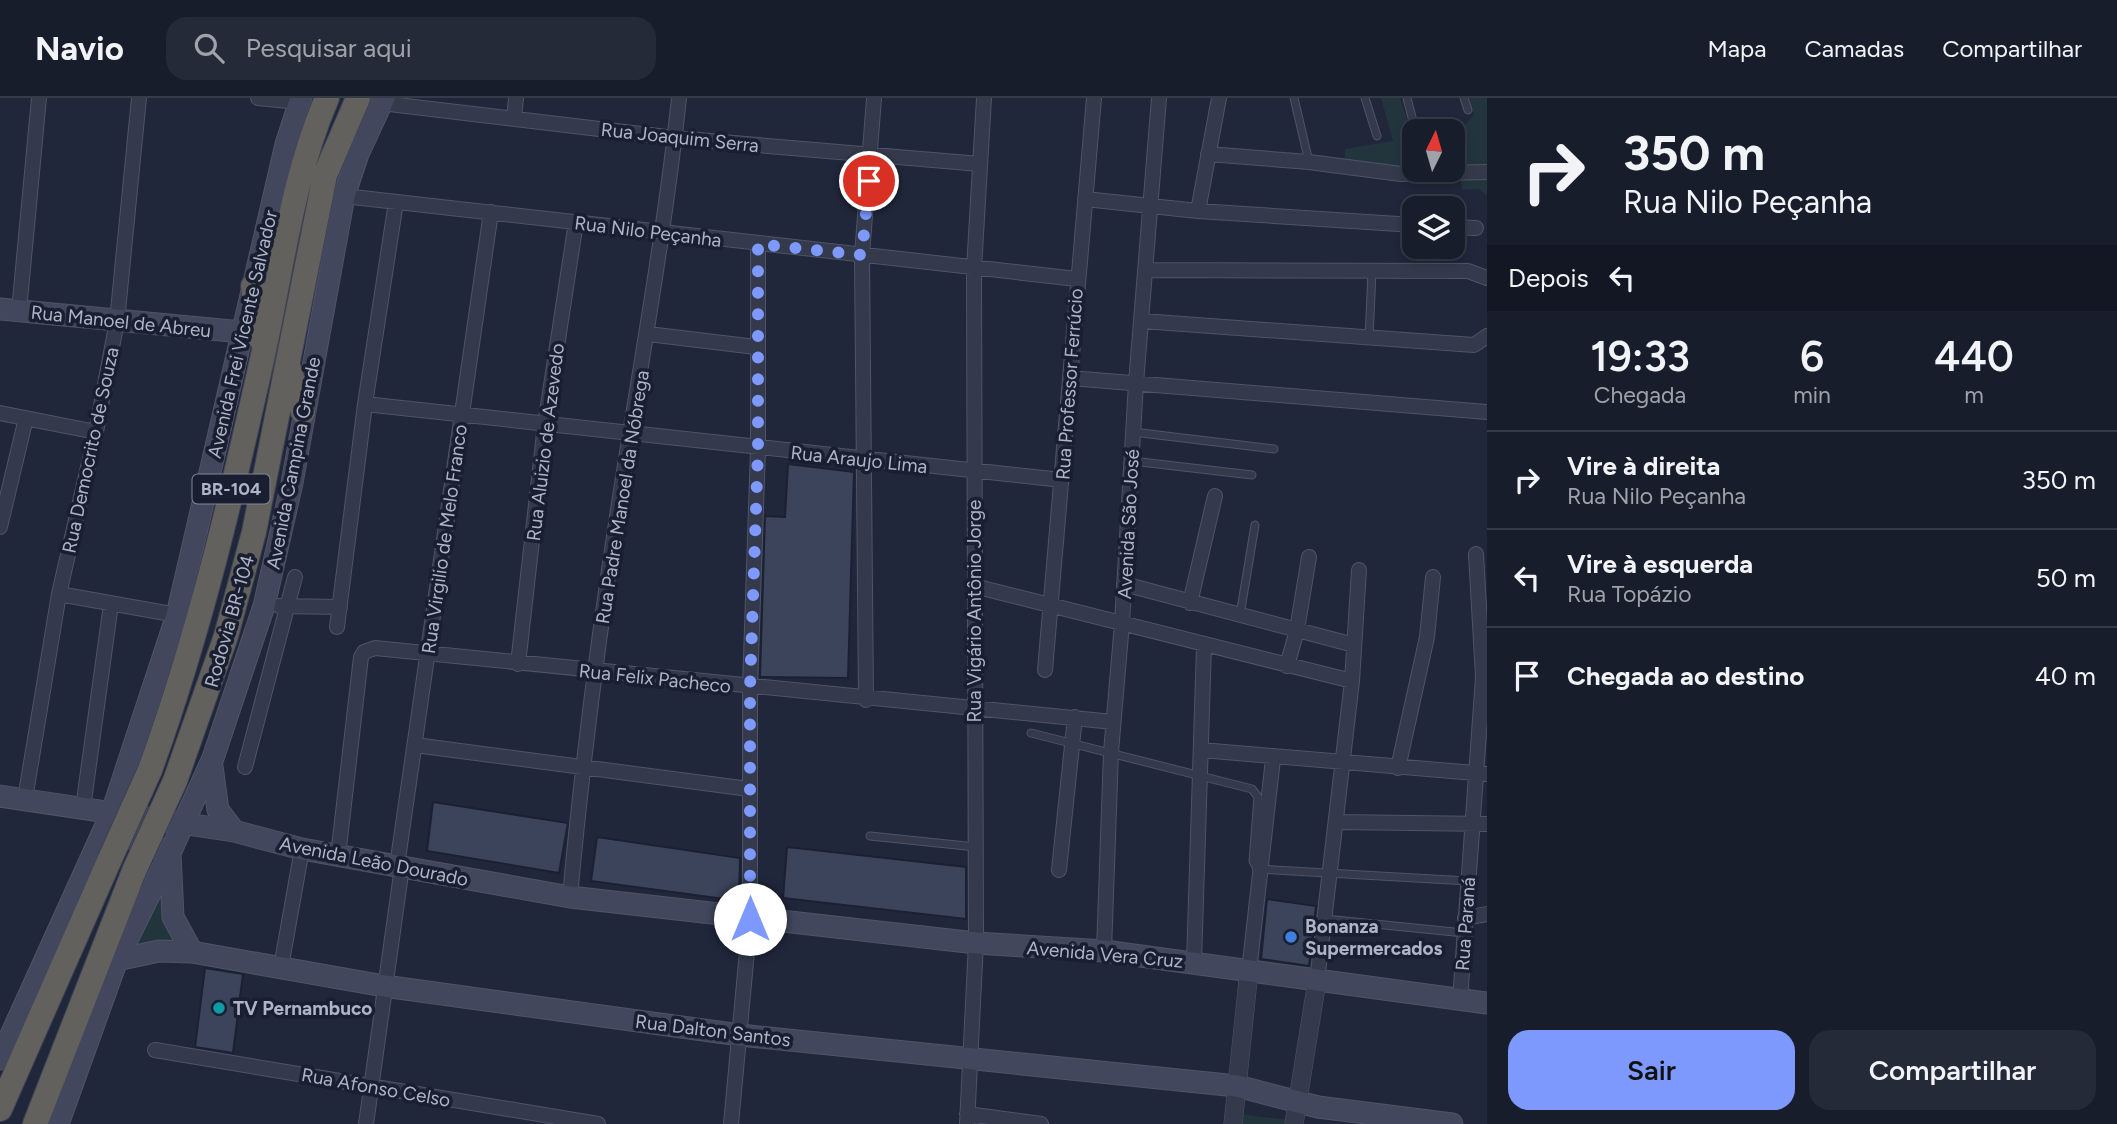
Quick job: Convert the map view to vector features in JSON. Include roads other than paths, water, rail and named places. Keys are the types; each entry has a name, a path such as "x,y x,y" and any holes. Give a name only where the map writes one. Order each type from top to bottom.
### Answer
{"highway":[{"name":"Rodovia BR-104","path":"0,1109 150,769 195,636 262,355 293,205 312,133 327,98"},
{"name":"Rodovia BR-104","path":"35,1124 134,871 175,781 226,636 254,532 325,175 374,100"},
{"path":"253,286 262,355"},
{"path":"288,365 303,412"}],"main road":[{"name":"Avenida Frei Vicente Salvador","path":"0,1059 108,820 177,615 242,332 300,100"},
{"name":"Avenida Campina Grande","path":"58,1124 117,960 213,758 264,606 292,483 344,196 374,100"},
{"name":"Rua Manoel de Abreu","path":"9,310 242,332"},
{"path":"213,758 215,800 223,821 234,831"},
{"name":"Avenida Leão Dourado","path":"0,796 83,808 108,820 184,823 234,831 302,849 570,897 750,919"},
{"path":"108,820 170,853 173,917 192,952"},
{"name":"Avenida Vera Cruz","path":"750,919 976,943 1104,951 1487,1003"},
{"name":"Rua Dalton Santos","path":"117,960 159,951 192,952 384,985 740,1035 1237,1086 1297,1102 1452,1124"}],"street":[{"path":"9,310 39,98"},
{"name":"Rua Democrito de Souza","path":"24,799 59,594 96,432 117,321 139,98"},
{"path":"258,98 300,100"},
{"path":"514,118 516,98"},
{"name":"Rua Padre Manoel da Nóbrega","path":"570,897 582,765 630,434 664,231 679,98"},
{"path":"866,699 866,461 862,255 874,98"},
{"name":"Rua Vigário Antônio Jorge","path":"967,1119 976,943 974,270 984,98"},
{"name":"Rua Professor Ferrúcio","path":"1045,670 1094,98"},
{"name":"Avenida São José","path":"1104,951 1111,752 1122,623 1132,432 1153,207 1159,98"},
{"path":"1198,211 1219,98"},
{"name":"Rua Joaquim Serra","path":"374,100 674,138 871,157 980,164"},
{"path":"1208,154 1310,162 1401,174 1487,172"},
{"name":"Rua Nilo Peçanha","path":"344,196 664,231 974,270 1077,279"},
{"path":"1085,199 1198,211 1402,224"},
{"path":"337,627 365,404 396,202"},
{"name":"Rua Virgilio de Melo Franco","path":"366,1124 415,745 491,212"},
{"name":"Rua Aluizio de Azevedo","path":"518,663 545,425 576,222"},
{"path":"1465,228 1475,228"},
{"path":"731,1124 750,919 750,687 758,449 758,244"},
{"path":"1147,270 1468,271 1487,278"},
{"path":"1142,321 1474,345 1487,335"},
{"path":"648,334 756,347"},
{"path":"1069,378 1487,412"},
{"name":"Rua Araujo Lima","path":"365,404 866,461 1062,480"},
{"path":"0,413 96,432"},
{"path":"0,527 26,418"},
{"path":"1190,603 1215,496"},
{"name":"Rua Paraná","path":"1460,1000 1468,881 1480,825 1483,677 1476,554"},
{"path":"1287,666 1297,630 1309,557"},
{"path":"1294,1124 1317,981 1337,822 1352,681 1359,570"},
{"path":"245,767 295,577"},
{"path":"1398,768 1427,636 1433,577"},
{"path":"1124,584 1354,645"},
{"path":"974,586 1204,646 1352,681"},
{"path":"59,594 177,615"},
{"path":"83,808 111,604"},
{"path":"264,606 340,607"},
{"path":"1194,962 1204,646"},
{"name":"Rua Felix Pacheco","path":"338,856 364,652 375,648 866,699 975,706 1113,722"},
{"path":"1059,870 1075,717"},
{"path":"415,745 749,789"},
{"path":"1201,750 1481,774"},
{"path":"1233,1124 1273,758"},
{"path":"1337,822 1480,825"},
{"path":"281,967 302,849"},
{"path":"1465,918 1487,914"},
{"name":"Rua Afonso Celso","path":"155,1050 598,1124"},
{"path":"967,1119 1041,1124"}],"lane":[{"path":"1293,98 1310,162"},
{"path":"1365,98 1377,136"},
{"path":"1407,98 1412,119"},
{"path":"1464,98 1468,110"},
{"path":"1368,339 1372,272"},
{"path":"1132,432 1274,449"},
{"path":"1131,461 1252,475"},
{"path":"1240,615 1255,525"},
{"path":"1031,733 1247,786 1258,797 1253,866 1261,870 1468,881"},
{"path":"870,836 976,847"},
{"path":"1325,919 1464,933"}],"place":[{"name":"Bonanza Supermercados","path":"1291,937"},
{"name":"TV Pernambuco","path":"219,1008"}]}
